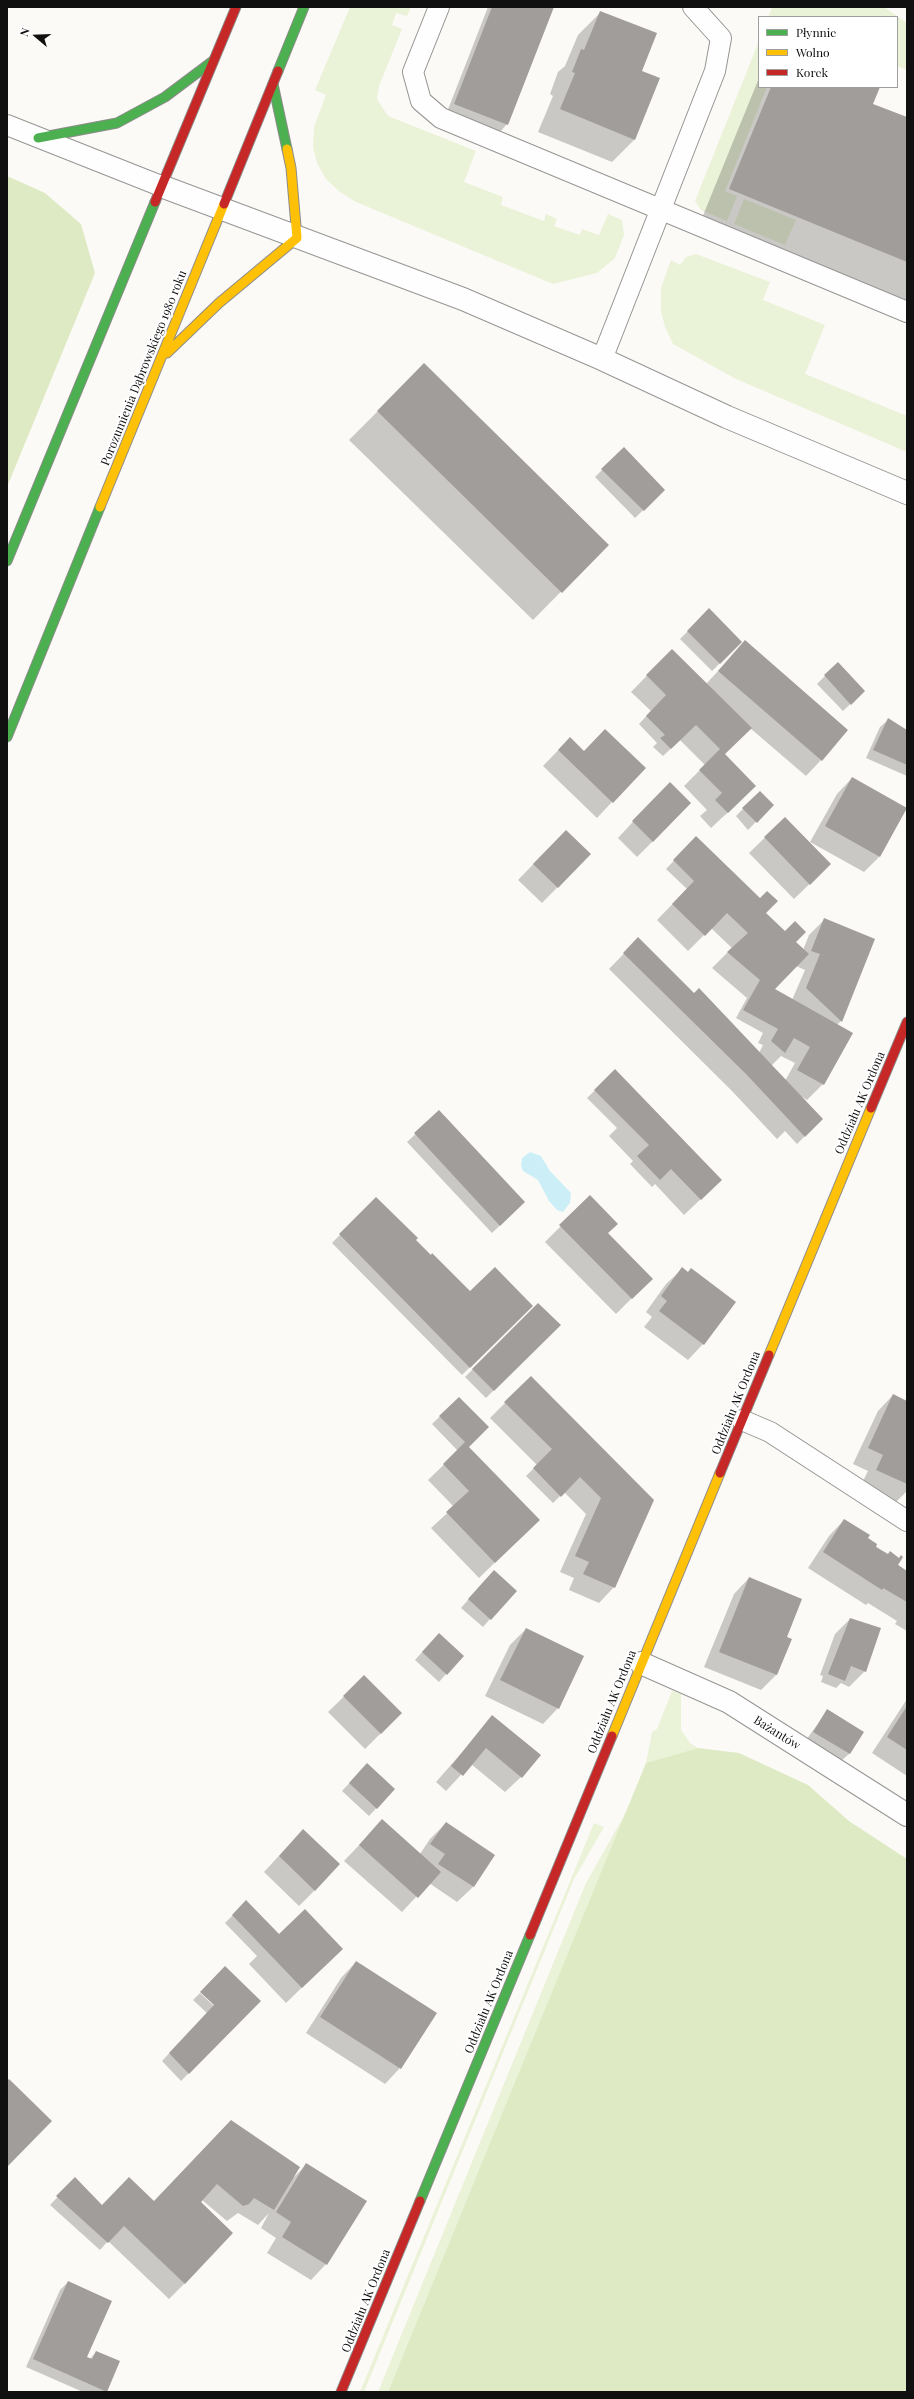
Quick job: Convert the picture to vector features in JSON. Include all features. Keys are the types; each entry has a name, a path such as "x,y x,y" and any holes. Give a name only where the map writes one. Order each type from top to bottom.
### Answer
{"main road":[{"path":"7,560 236,7"},
{"name":"Porozumienia Dąbrowskiego 1980 roku","path":"7,737 304,7"},
{"path":"38,138 117,123 165,97 214,60"},
{"path":"161,360 219,303 297,238 291,168 272,84"},
{"name":"Oddziału AK Ordona","path":"341,2392 907,1022"}],"street":[{"path":"161,186 221,210 463,299 602,359 727,417 907,493"},
{"name":"Bażantów","path":"642,1663 729,1702 907,1815"}],"lane":[{"path":"439,7 413,72 422,101 441,118 907,312"},
{"path":"602,359 715,71 720,38 693,7"},
{"path":"7,125 161,186"},
{"path":"742,1420 770,1432 907,1521"}],"green space":[{"path":"350,7 411,7 407,16 396,13 392,25 402,29 379,86 377,99 388,116 476,151 464,182 503,197 501,205 544,221 546,214 557,219 554,226 580,235 582,229 599,235 608,214 622,220 624,235 615,258 597,273 553,284 356,202 340,192 326,179 317,163 313,147 314,127 326,95 315,90"},
{"path":"770,7 884,7 897,16 768,16 772,8"},
{"path":"898,17 907,23 907,70 898,66"},
{"path":"758,44 758,88 767,88 725,191 737,196 727,221 701,210 695,201"},
{"path":"7,176 45,193 81,224 95,273 7,487"},
{"path":"744,199 796,220 785,245 734,224"},
{"path":"696,254 770,282 763,300 825,325 805,374 907,416 907,452 736,379 673,344 665,327 661,311 661,288 671,260 680,265 686,257"},
{"path":"672,1691 681,1694 681,1730 690,1743 698,1748 646,1763 652,1732 657,1729"},
{"path":"698,1748 739,1753 808,1785 849,1821 907,1859 907,2392 388,2392 646,1763"},
{"path":"629,1807 388,2392 378,2392 586,1883"},
{"path":"594,1823 604,1827 574,1879 364,2392 360,2392"}],"water":[{"path":"530,1152 541,1156 550,1171 571,1193 570,1203 563,1212 557,1210 549,1201 538,1180 523,1171 521,1166 522,1158"}],"building":[{"path":"492,7 554,7 508,125 454,104"},
{"path":"600,11 657,33 642,71 660,78 635,140 560,109 575,73 572,72 581,49 584,50"},
{"path":"771,88 880,88 873,104 907,117 907,262 729,189"},
{"path":"424,363 609,545 562,593 377,411"},
{"path":"624,447 665,490 644,511 601,469"},
{"path":"709,608 742,642 720,664 687,631"},
{"path":"745,640 848,730 822,761 718,671"},
{"path":"672,649 752,728 725,754 756,786 728,813 715,800 722,793 699,770 720,749 696,725 671,749 660,738 665,735 646,716 666,695 646,675"},
{"path":"838,662 865,691 851,705 824,675"},
{"path":"888,718 907,730 907,765 873,750"},
{"path":"605,729 646,768 613,803 558,750 570,737 584,751"},
{"path":"852,777 907,808 880,857 825,826"},
{"path":"670,782 691,803 653,842 632,821"},
{"path":"760,791 774,805 757,823 742,808"},
{"path":"785,817 831,864 810,885 764,837"},
{"path":"566,830 591,854 558,888 533,864"},
{"path":"696,836 760,898 767,891 778,901 766,913 785,931 795,921 806,932 796,942 809,954 775,989 853,1033 824,1085 797,1070 810,1047 794,1038 785,1053 771,1041 778,1029 743,1010 760,980 727,952 748,933 727,913 705,936 672,904 694,881 673,860"},
{"path":"824,918 875,939 842,1022 806,988 820,954 811,951"},
{"path":"638,937 694,993 699,988 823,1119 805,1137 747,1075 623,953"},
{"path":"615,1069 722,1180 701,1200 671,1169 660,1180 637,1156 649,1145 594,1090"},
{"path":"439,1110 525,1202 500,1226 414,1133"},
{"path":"590,1195 618,1224 608,1233 653,1279 632,1299 559,1225"},
{"path":"376,1197 418,1238 416,1240 431,1255 432,1253 470,1291 495,1267 533,1306 470,1368 339,1234"},
{"path":"682,1267 688,1272 691,1268 736,1302 704,1345 659,1311 667,1301 661,1296"},
{"path":"538,1303 561,1325 494,1391 472,1369"},
{"path":"531,1376 654,1500 615,1588 583,1574 589,1562 575,1556 601,1498 580,1477 561,1497 533,1468 552,1449 504,1402"},
{"path":"893,1394 907,1401 907,1484 876,1470 883,1455 868,1448"},
{"path":"459,1397 489,1427 469,1447 540,1520 495,1563 446,1512 469,1491 443,1464 465,1442 439,1416"},
{"path":"844,1519 870,1535 868,1538 877,1544 876,1547 888,1554 890,1551 899,1558 901,1555 903,1557 898,1565 907,1571 907,1602 883,1588 882,1590 823,1552"},
{"path":"494,1570 517,1591 491,1620 468,1599"},
{"path":"749,1577 802,1599 787,1637 792,1639 777,1675 719,1652"},
{"path":"850,1618 881,1628 866,1672 851,1666 845,1681 828,1674"},
{"path":"526,1628 584,1656 559,1709 500,1680"},
{"path":"439,1633 464,1656 447,1675 422,1652"},
{"path":"364,1675 402,1713 381,1734 343,1696"},
{"path":"907,1706 907,1750 887,1737"},
{"path":"827,1709 864,1732 850,1754 813,1732"},
{"path":"492,1715 541,1755 522,1778 486,1748 463,1776 451,1766"},
{"path":"367,1763 395,1789 377,1809 349,1783"},
{"path":"382,1819 441,1872 418,1898 359,1845"},
{"path":"446,1822 495,1855 474,1887 438,1864 445,1854 430,1844"},
{"path":"303,1829 340,1864 315,1891 279,1856"},
{"path":"246,1900 279,1934 305,1909 343,1949 302,1988 232,1915"},
{"path":"356,1961 437,2013 401,2069 320,2017"},
{"path":"225,1966 261,2001 189,2074 169,2053 214,2005 200,1992"},
{"path":"9,2079 52,2121 7,2167 7,2081"},
{"path":"231,2120 300,2167 274,2210 254,2198 249,2204 243,2206 217,2184 201,2202 233,2233 185,2284 124,2226 108,2243 56,2196 75,2177 102,2205 129,2177 154,2201"},
{"path":"306,2163 367,2201 327,2265 282,2237 291,2222 276,2212"},
{"path":"68,2281 112,2301 87,2357 92,2359 96,2351 120,2361 107,2392 33,2359"}],"traffic: fast":[{"path":"278,71 304,7"},
{"path":"38,138 117,123 165,97 213,61"},
{"path":"273,84 287,149"},
{"path":"7,561 155,202"},
{"path":"7,737 100,507"},
{"path":"420,2201 530,1935"}],"traffic: slow":[{"path":"167,353 219,303 297,238 291,168 287,149"},
{"path":"100,507 224,204"},
{"path":"769,1355 871,1108"},
{"path":"612,1736 720,1473"}],"traffic: jam":[{"path":"155,202 236,7"},
{"path":"224,204 278,71"},
{"path":"871,1108 907,1022"},
{"path":"720,1473 769,1355"},
{"path":"530,1935 612,1736"},
{"path":"341,2392 420,2201"}]}
